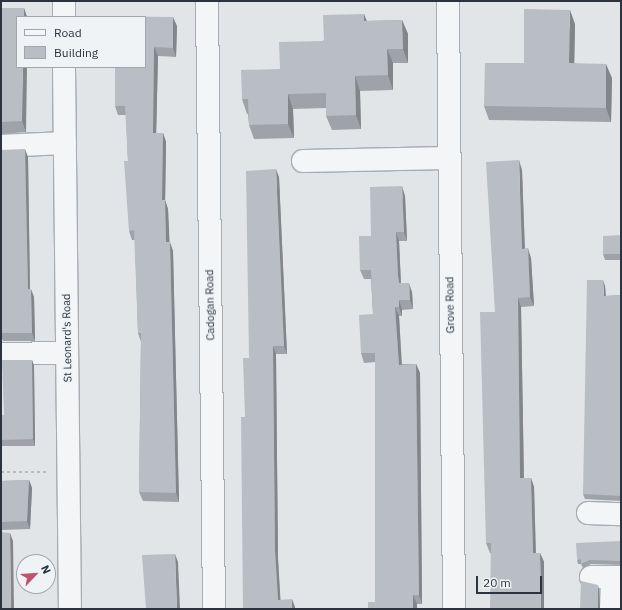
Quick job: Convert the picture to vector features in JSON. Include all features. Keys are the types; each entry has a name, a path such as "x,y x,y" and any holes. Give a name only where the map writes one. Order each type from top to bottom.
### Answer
{"street":[{"path":"64,1 64,16"},
{"name":"Cadogan Road","path":"207,1 214,609"},
{"name":"Grove Road","path":"448,1 448,158 454,609"},
{"name":"St Leonard's Road","path":"64,68 70,609"},
{"path":"1,146 65,143"},
{"path":"303,161 448,158"},
{"path":"1,354 67,353"},
{"path":"588,514 621,514"},
{"path":"608,577 611,609"}],"path":[{"path":"1,472 68,472"}],"building":[{"path":"1,8 24,8 24,16 16,16 16,68 23,68 22,121 1,122"},
{"path":"524,9 570,10 569,63 606,64 606,108 484,106 485,63 524,63"},
{"path":"364,14 364,21 402,20 403,49 387,49 388,75 355,76 356,115 326,116 326,93 288,94 288,124 249,125 248,99 242,99 241,70 280,69 279,42 324,41 323,15"},
{"path":"146,17 173,17 173,48 154,47 153,133 163,133 162,200 165,200 166,242 170,242 176,493 139,492 141,333 138,333 134,230 129,231 124,161 128,161 125,106 115,106 115,68 146,68"},
{"path":"25,149 28,289 31,289 32,333 1,333 1,150"},
{"path":"519,160 522,249 528,248 530,297 518,298 520,478 531,478 533,553 540,553 541,609 490,609 491,543 486,543 480,312 495,312 486,162"},
{"path":"276,169 284,346 273,346 275,550 278,600 292,599 292,609 243,609 241,417 245,417 243,358 249,358 246,171"},
{"path":"402,186 404,232 396,232 398,276 399,283 409,283 410,300 399,300 399,307 395,307 399,365 416,364 419,595 413,595 413,609 368,609 368,602 375,602 375,353 361,353 359,315 373,314 371,270 360,270 359,236 371,236 370,187"},
{"path":"621,235 621,254 603,254 603,236"},
{"path":"587,280 603,280 604,296 621,295 621,496 583,494"},
{"path":"2,360 32,360 33,439 1,440 1,415 4,415"},
{"path":"29,480 27,521 1,522 1,481"},
{"path":"1,532 10,533 11,609 1,609"},
{"path":"621,541 621,561 590,560 581,564 581,559 577,560 576,543"},
{"path":"175,554 177,609 146,609 142,555"},
{"path":"581,581 598,585 598,609 580,609"}]}
